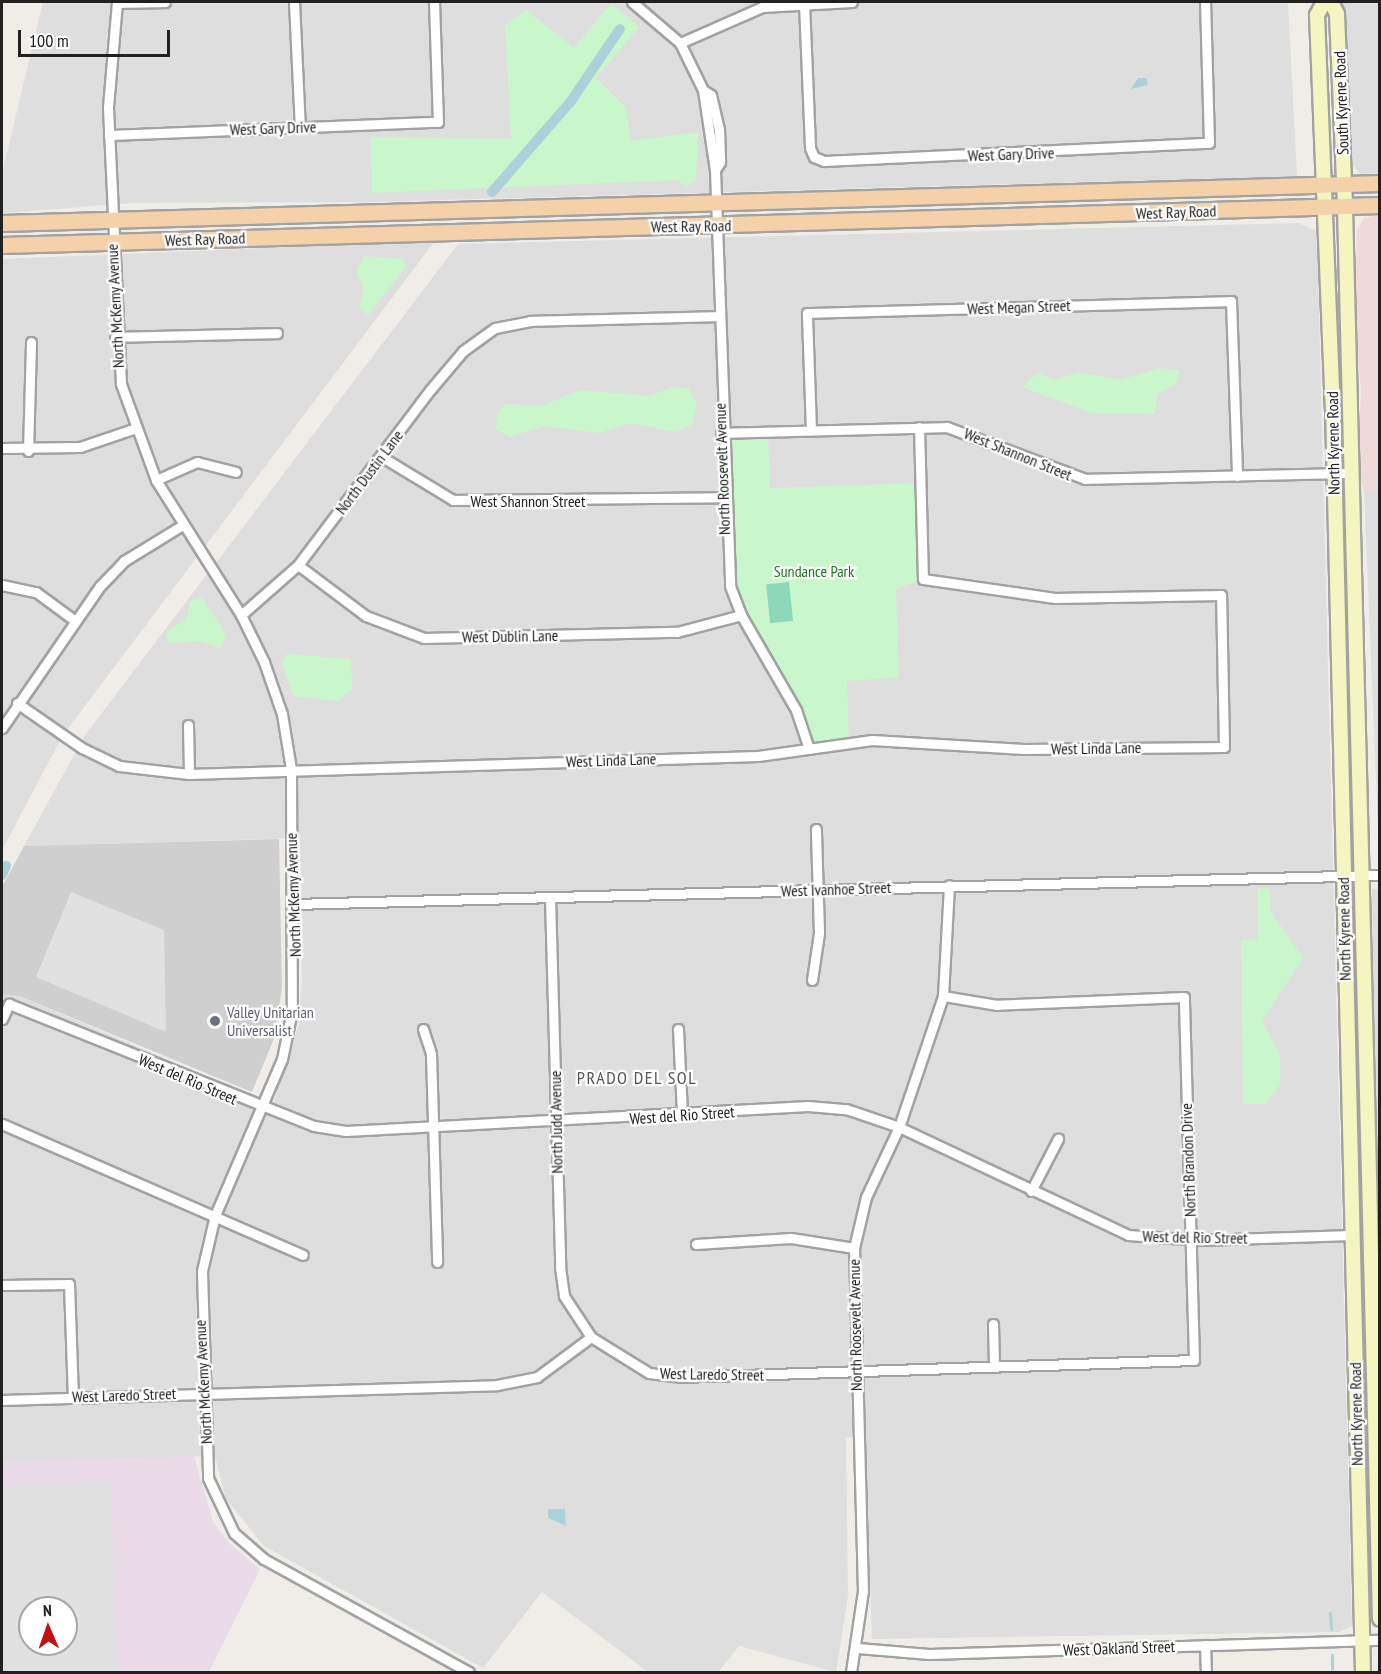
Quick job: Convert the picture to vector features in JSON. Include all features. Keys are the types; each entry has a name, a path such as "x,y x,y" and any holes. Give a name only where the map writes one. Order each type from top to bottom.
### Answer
{"main road":[{"name":"South Kyrene Road","path":"1324,2 1317,15 1326,185"},
{"name":"South Kyrene Road","path":"1331,2 1337,14 1345,207"},
{"name":"West Ray Road","path":"2,223 1380,183"},
{"name":"North Kyrene Road","path":"1326,185 1363,1672"},
{"name":"West Ray Road","path":"2,245 1380,205"},
{"name":"North Kyrene Road","path":"1345,207 1380,1619"}],"street":[{"path":"117,2 165,2"},
{"name":"North McKemy Avenue","path":"117,2 109,135 111,242 115,338 133,429 156,480 181,526 241,615 274,685 291,769 292,1010 282,1059 215,1215 202,1271 208,1478 234,1533 277,1567 469,1672"},
{"path":"294,2 300,128"},
{"name":"West Gary Drive","path":"109,135 438,122 434,2"},
{"name":"North Roosevelt Avenue","path":"632,2 680,43 703,90 715,170 723,497 730,586 741,615 796,710 810,749"},
{"path":"680,43 762,7 852,2"},
{"name":"West Gary Drive","path":"804,3 814,157 824,161 1209,143 1205,2"},
{"name":"West Megan Street","path":"811,430 807,314 1231,301 1237,476"},
{"name":"North Dustin Lane","path":"241,615 298,566 462,351 495,328 530,321 718,316"},
{"path":"115,338 277,333"},
{"path":"28,451 31,342"},
{"name":"West Shannon Street","path":"721,433 919,427 968,432 1085,479 1352,473"},
{"name":"West Linda Lane","path":"17,703 82,748 119,766 189,774 758,756 872,740 1024,749 1224,747 1221,595 1055,598 923,579 919,427"},
{"path":"2,448 28,451 80,447 133,429"},
{"name":"West Shannon Street","path":"382,457 453,500 723,497"},
{"path":"156,480 196,462 236,472"},
{"path":"2,728 74,620 124,561 181,526"},
{"name":"West Dublin Lane","path":"298,566 366,616 424,638 677,632 741,615"},
{"path":"2,585 36,592 74,620"},
{"path":"188,724 189,774"},
{"path":"812,980 819,890 816,829"},
{"name":"West Ivanhoe Street","path":"293,904 1380,875"},
{"name":"North Roosevelt Avenue","path":"851,1672 858,1648 862,1591 855,1372 854,1248 866,1197 899,1127 943,996 949,885"},
{"name":"North Judd Avenue","path":"550,898 563,1286 572,1311 591,1337"},
{"name":"North Brandon Drive","path":"943,996 997,1005 1184,997 1194,1360"},
{"name":"West del Rio Street","path":"2,1019 9,1004 260,1109 346,1131 557,1124 808,1106 846,1109 899,1127 1128,1235 1191,1240 1352,1235"},
{"path":"423,1029 431,1053 437,1262"},
{"path":"678,1029 682,1115"},
{"path":"2,1124 303,1255"},
{"path":"1031,1191 1058,1139"},
{"path":"696,1244 791,1238 854,1248"},
{"path":"2,1285 69,1284 73,1397"},
{"path":"993,1324 994,1366"},
{"name":"West Laredo Street","path":"2,1400 204,1392 497,1385 537,1377 591,1337 649,1373 855,1372 1194,1360"},
{"name":"West Oakland Street","path":"858,1648 929,1654 1380,1640"},
{"path":"1205,1645 1206,1672"}],"shaded area":[{"path":"43,2 1288,2 1297,176 370,202 134,203 2,213 2,174"},
{"path":"1342,2 1379,2 1379,173 1361,174 1350,163"},
{"path":"1379,215 1379,490 1364,491 1358,469 1361,388 1354,332 1357,230 1364,218"},
{"path":"1298,223 1317,231 1352,1626 1339,1632 872,1639 866,1437 846,1437 848,1596 836,1672 739,1646 718,1672 648,1672 542,1592 483,1668 264,1546 226,1499 215,1456 2,1462 2,994 22,997 273,1105 299,1023 302,981 300,838 24,846 85,735 458,244"},
{"path":"435,241 63,735 2,850 2,259"},
{"path":"1377,339 1379,339 1378,461"},
{"path":"1379,490 1379,849 1364,491"},
{"path":"279,839 282,987 275,1036 252,1092 22,997 2,994 2,887 24,846"},
{"path":"1372,889 1379,889 1379,1265 1375,1157"},
{"path":"71,892 164,930 166,1032 36,977"},
{"path":"194,1456 213,1522 230,1544 260,1569 209,1672 2,1672 2,1462"},
{"path":"111,1481 118,1672 2,1672 2,1485"}],"green space":[{"path":"611,3 639,27 596,78 626,108 631,141 698,132 696,180 686,186 677,180 372,193 371,137 511,139 505,25 526,10 574,48"},
{"path":"365,256 404,259 405,268 368,315 359,307 364,288 356,272"},
{"path":"1160,368 1180,371 1175,384 1157,395 1155,414 1092,413 1022,387 1038,373 1054,380 1079,372 1120,380"},
{"path":"673,387 689,389 697,404 692,425 675,432 631,423 599,433 544,426 509,437 496,429 497,414 506,404 541,406 581,390 649,396"},
{"name":"Sundance Park","path":"768,431 770,488 921,483 923,579 896,589 899,677 847,681 849,743 809,749 796,710 730,586 721,433"},
{"path":"789,582 793,621 770,623 766,584"},
{"path":"201,597 227,635 220,649 200,641 168,643 166,632 187,619 190,601"},
{"path":"287,654 351,659 352,690 337,701 293,696 282,663"},
{"path":"1258,888 1270,889 1270,910 1303,958 1262,1021 1280,1054 1280,1085 1265,1104 1243,1104 1241,940 1258,939"}],"water":[{"path":"1138,78 1146,78 1148,85 1131,89"},
{"path":"548,1509 565,1509 566,1526 548,1518"}],"waterway":[{"path":"492,192 571,101 620,29"},
{"path":"2,875 6,866"},
{"path":"1330,1613 1331,1629"},
{"path":"1332,1655 1332,1669"}],"place":[{"name":"Valley Unitarian Universalist","path":"215,1021"}],"district":[{"name":"PRADO DEL SOL","path":"637,1078"}]}
